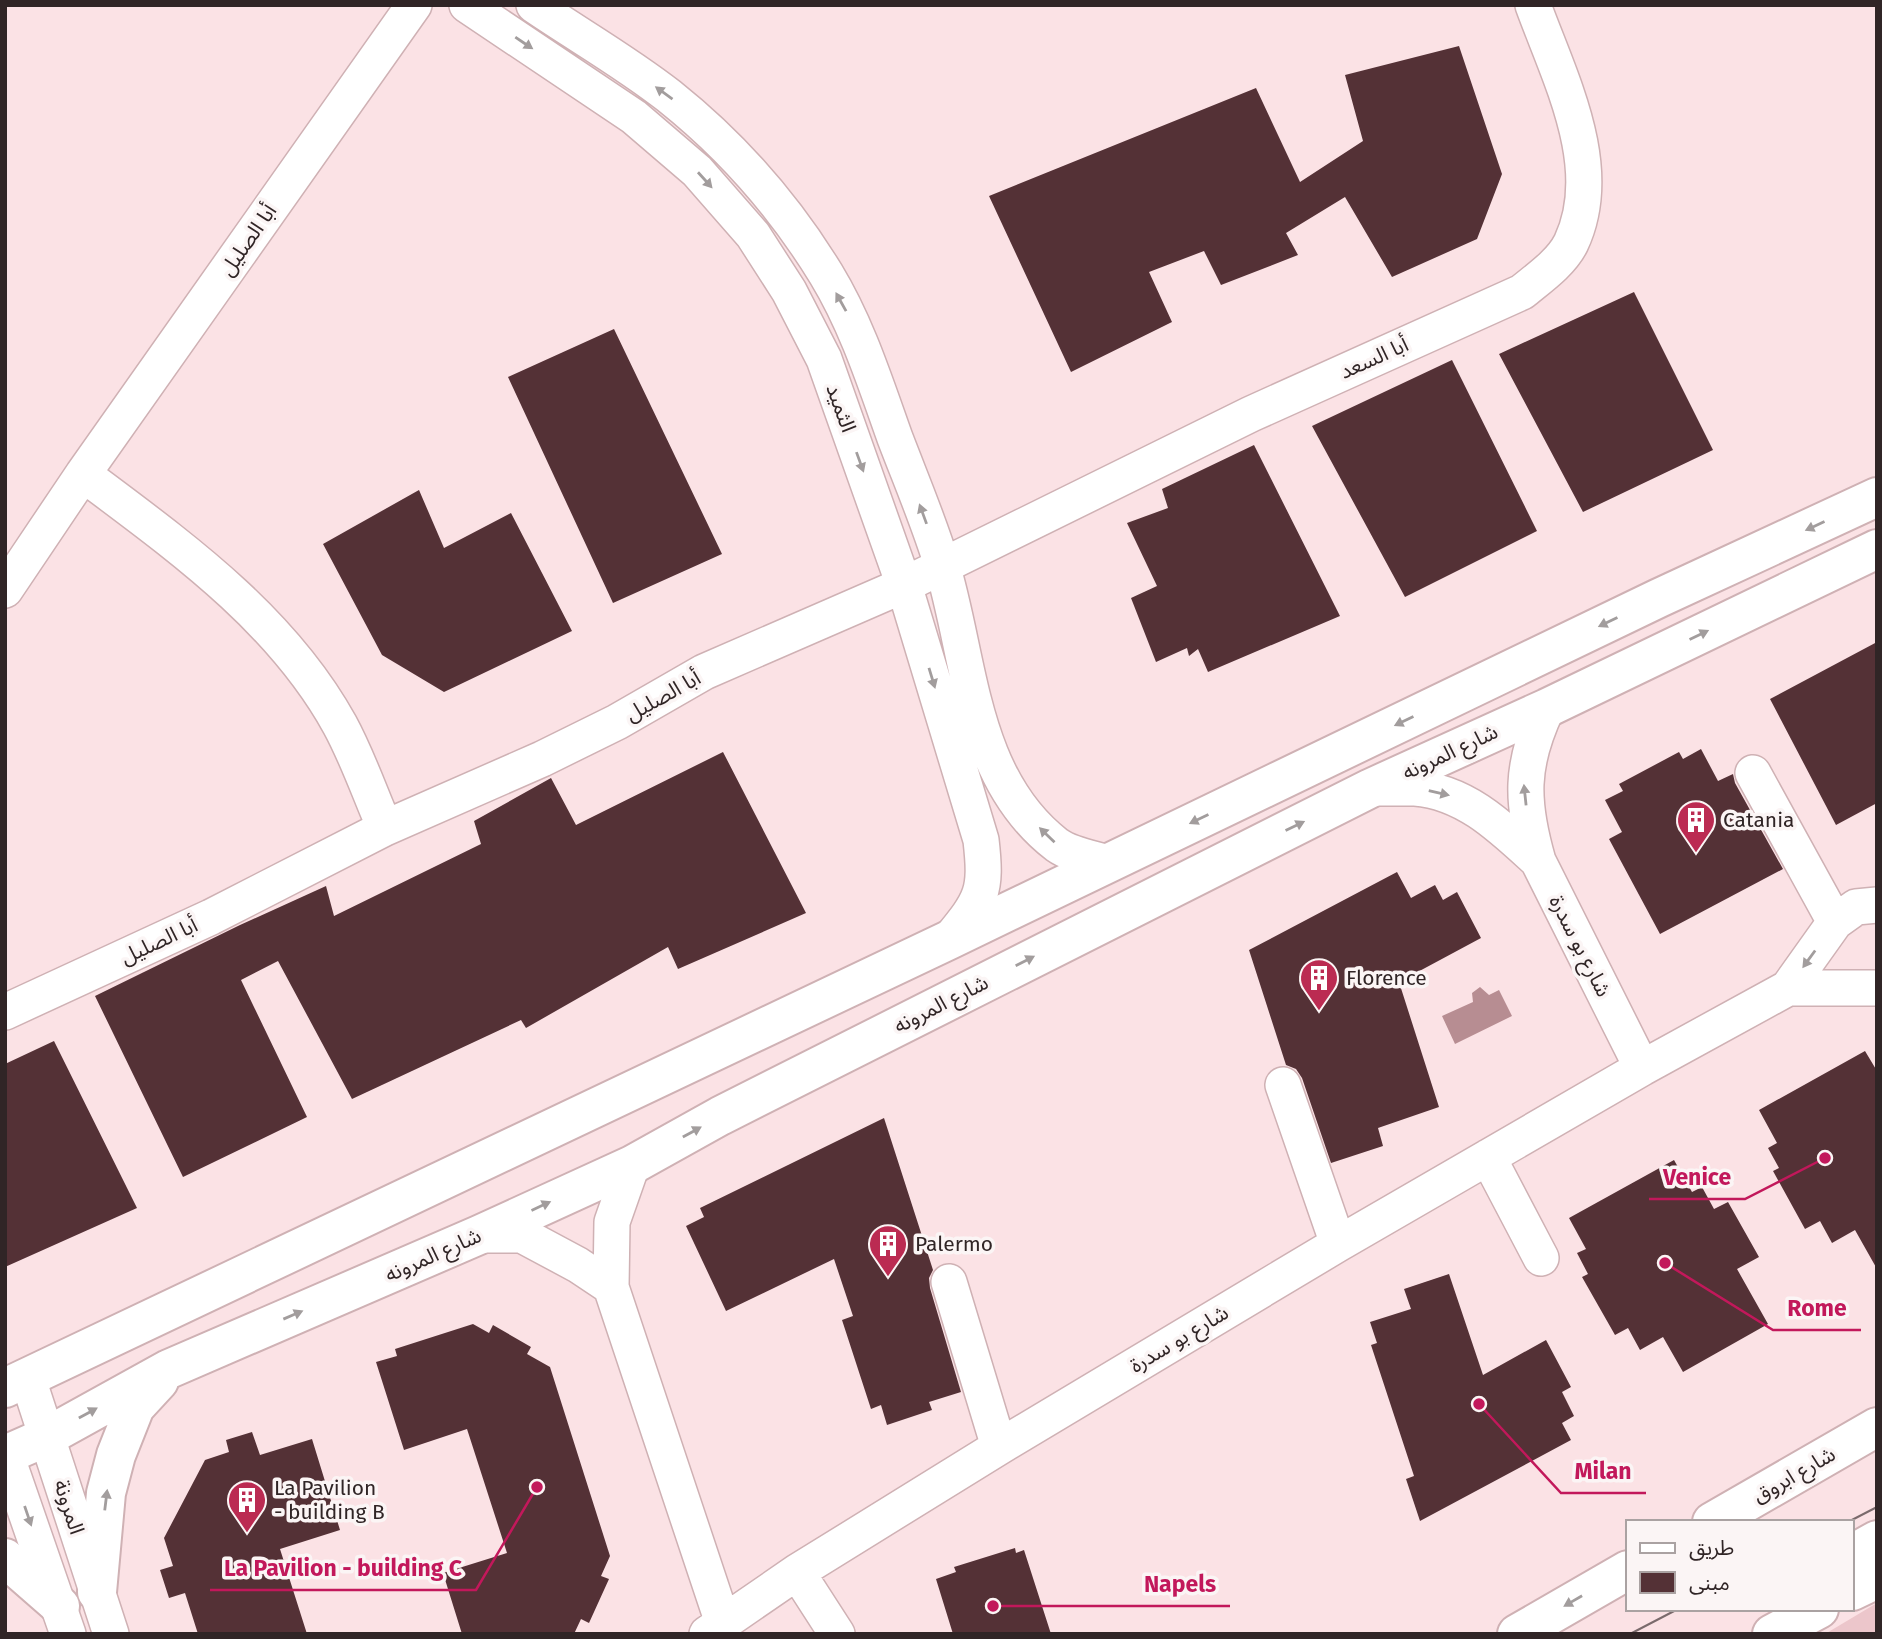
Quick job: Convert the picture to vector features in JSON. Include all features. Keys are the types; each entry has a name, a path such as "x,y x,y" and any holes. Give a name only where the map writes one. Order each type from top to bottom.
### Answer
{"street":[{"name":"أبا الصليل","path":"5,590 83,474 414,5"},
{"name":"الثميد","path":"467,5 634,117 697,171 753,234 789,291 824,359 904,585 977,828 984,867 982,891 975,909 949,940"},
{"name":"الثميد","path":"534,5 666,94 736,156 783,208 847,312 942,566 982,731 1006,788 1027,815 1059,846 1108,863"},
{"name":"أبا السعد","path":"942,566 1251,414 1522,292 1548,271 1570,243 1583,201 1583,155 1575,122 1534,5"},
{"path":"83,474 193,556 263,622 306,674 340,726 385,828"},
{"path":"16,1384 949,940 1659,597 1877,497"},
{"name":"شارع المرونه","path":"6,1454 46,1437 169,1369 479,1235 632,1165 720,1116 1371,788 1547,708 1877,550"},
{"name":"أبا الصليل","path":"5,1012 211,917 385,828 542,759 617,722 704,672 942,566"},
{"name":"شارع بو سدرة","path":"1547,708 1528,757 1524,783 1530,834 1538,862 1642,1068"},
{"path":"1753,773 1835,922"},
{"name":"شارع بو سدرة","path":"1371,788 1417,789 1448,795 1495,821 1538,862"},
{"name":"شارع بو سدرة","path":"632,1165 612,1222 611,1287 715,1628 797,1572 999,1447 1338,1244 1642,1068 1788,988 1835,922 1856,907 1877,905"},
{"name":"شارع بو سدرة","path":"1788,988 1877,988"},
{"path":"1283,1085 1338,1244"},
{"path":"1488,1157 1541,1258"},
{"path":"479,1235 523,1235 578,1265 611,1287"},
{"path":"949,1282 999,1447"},
{"path":"97,1592 106,1493 116,1455 135,1407 169,1369"},
{"name":"المرونة","path":"16,1384 46,1437 111,1634"},
{"name":"شارع ابروق","path":"1715,1520 1877,1427"},
{"name":"المرونة","path":"6,1454 64,1620"},
{"path":"1854,1553 1877,1540"},
{"path":"5,1558 64,1620"},
{"path":"1517,1634 1626,1571"},
{"path":"797,1572 837,1634"},
{"path":"1854,1590 1877,1578"},
{"path":"1755,1634 1772,1611"},
{"path":"1772,1634 1814,1611"}],"shaded area":[{"path":"1480,987 1489,995 1499,990 1512,1016 1455,1044 1442,1016 1473,1002 1472,993"},
{"path":"1877,1603 1877,1634 1825,1634"}],"building":[{"path":"1459,46 1502,174 1477,239 1392,277 1345,197 1286,233 1298,255 1221,285 1204,251 1149,272 1172,322 1071,372 989,196 1256,88 1300,182 1363,141 1345,75"},
{"path":"1634,292 1713,450 1583,512 1499,354"},
{"path":"614,329 722,554 613,603 508,377"},
{"path":"1452,360 1537,531 1405,597 1312,426"},
{"path":"1254,445 1340,616 1208,672 1198,649 1189,656 1187,648 1156,662 1131,598 1157,586 1127,523 1168,508 1162,489"},
{"path":"419,490 444,548 511,513 572,631 444,692 382,655 323,544"},
{"path":"1877,642 1877,803 1836,825 1770,699"},
{"name":"Catania","path":"1701,749 1718,781 1733,774 1735,783 1783,869 1660,934 1609,839 1622,832 1605,800 1623,791 1619,784 1679,752 1683,759"},
{"path":"723,752 806,913 678,969 668,947 526,1028 521,1020 352,1099 278,961 241,980 307,1117 183,1177 95,996 326,886 334,916 481,844 474,821 551,778 576,825"},
{"name":"Florence","path":"1397,872 1411,898 1435,885 1443,900 1457,892 1481,938 1399,982 1439,1107 1378,1128 1383,1146 1331,1163 1302,1078 1296,1069 1286,1065 1249,950"},
{"path":"54,1041 137,1208 5,1267 5,1064"},
{"path":"1865,1051 1877,1071 1877,1269 1855,1230 1832,1243 1820,1221 1805,1229 1773,1171 1779,1168 1768,1148 1777,1143 1759,1110"},
{"name":"Palermo","path":"884,1118 933,1270 929,1278 930,1288 961,1392 929,1402 932,1410 887,1425 881,1405 871,1409 842,1320 853,1316 834,1259 726,1311 686,1226 704,1217 700,1208"},
{"path":"1674,1160 1692,1192 1702,1187 1714,1209 1728,1202 1759,1257 1737,1269 1768,1324 1683,1372 1663,1337 1640,1350 1628,1328 1615,1335 1582,1277 1588,1274 1577,1253 1586,1249 1569,1218"},
{"path":"1449,1274 1483,1375 1546,1340 1571,1387 1562,1392 1574,1416 1562,1423 1571,1440 1420,1521 1406,1479 1414,1476 1371,1345 1377,1343 1370,1322 1411,1309 1404,1289"},
{"path":"473,1324 489,1333 493,1325 531,1347 527,1354 550,1367 610,1556 601,1576 609,1579 589,1623 581,1619 574,1634 462,1634 443,1573 507,1553 467,1429 404,1450 376,1362 397,1356 395,1349"},
{"name":"La Pavilion - building B","path":"252,1432 260,1455 312,1439 340,1530 280,1549 307,1634 198,1634 185,1593 169,1598 160,1570 173,1566 164,1538 205,1460 229,1452 226,1440"},
{"path":"1015,1548 1016,1553 1024,1550 1051,1634 953,1634 936,1579 956,1572 954,1567"}],"tram line":[{"path":"1852,1520 1877,1507"},
{"path":"1630,1634 1674,1611"}],"place":[{"name":"Catania","path":"1696,854"},
{"name":"Florence","path":"1319,1012"},
{"name":"Venice","path":"1825,1158"},
{"name":"Rome","path":"1665,1263"},
{"name":"Palermo","path":"888,1278"},
{"name":"Milan","path":"1479,1404"},
{"name":"La Pavilion - building C","path":"537,1487"},
{"name":"La Pavilion - building B","path":"247,1534"},
{"name":"Napels","path":"993,1606"}]}
